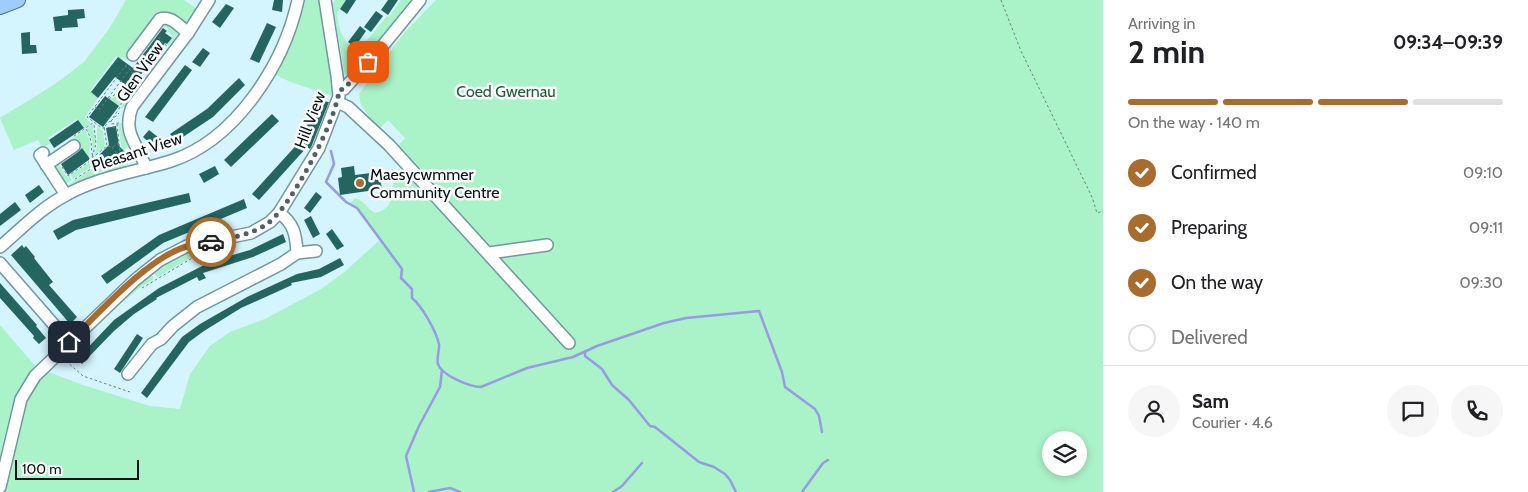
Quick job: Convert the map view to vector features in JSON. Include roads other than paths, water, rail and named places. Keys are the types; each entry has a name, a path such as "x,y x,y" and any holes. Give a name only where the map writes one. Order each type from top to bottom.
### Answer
{"main road":[{"path":"0,7 18,0"}],"street":[{"name":"Glen View","path":"146,168 129,134 129,115 137,100 188,33 209,0"},
{"name":"Pleasant View","path":"0,247 31,220 66,195 103,180 172,161 200,148 228,126 265,80 286,40 298,0"},
{"path":"325,0 338,96 348,108 389,145 569,343"},
{"name":"Hill View","path":"0,487 21,399 35,376 135,280 160,260 187,246 250,233 270,222 278,213 319,148 338,96 420,0"},
{"path":"128,61 160,20 166,17 170,18 188,33"},
{"path":"46,165 71,151"},
{"path":"43,153 40,156 66,195"},
{"path":"278,213 288,221 294,230 297,253"},
{"path":"489,253 547,245"},
{"path":"124,378 152,344 161,339 173,326 197,307 281,264 297,253 316,251"},
{"path":"0,263 69,342"}],"waterway":[{"path":"331,151 334,164 326,182 346,202 357,208 402,269 401,278 412,289 412,298 432,326 437,339 439,346 438,364 450,376 463,383 481,387 527,368 573,357 597,346 664,323 686,318 759,311 782,372 785,387 815,409 819,416 822,432"},
{"path":"585,352 585,356 602,369 612,385 629,400 650,426 655,427 699,462 714,467 725,474 736,492"},
{"path":"414,492 406,456 419,426 440,387 442,370"},
{"path":"802,492 823,463 828,460"},
{"path":"613,492 622,486 642,463"},
{"path":"429,492 450,488 460,492"}],"place":[{"name":"Maesycwmmer Community Centre","path":"360,183"}],"park label":[{"name":"Coed Gwernau","path":"506,91"}]}
